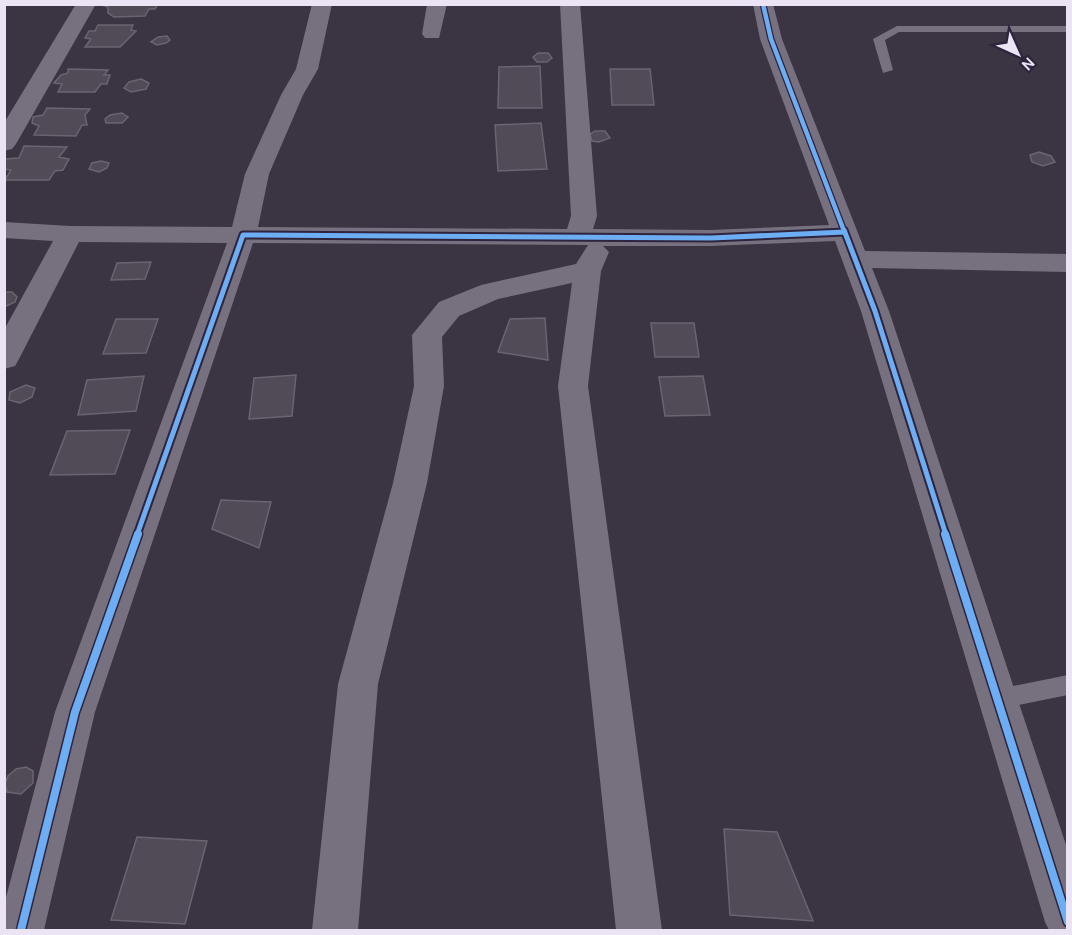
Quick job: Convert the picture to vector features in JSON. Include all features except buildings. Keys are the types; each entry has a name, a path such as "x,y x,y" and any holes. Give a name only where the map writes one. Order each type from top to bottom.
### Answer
{"street":[{"path":"4,144 86,4"},
{"path":"21,930 75,712 243,235 256,174 292,95 307,69 322,4"},
{"path":"432,34 437,4"},
{"path":"570,4 584,216 590,236 573,386 639,930"},
{"path":"763,4 771,39 875,311 1068,922"},
{"path":"4,230 70,234 711,238 850,245 1068,262"},
{"path":"4,359 70,234"},
{"path":"335,930 358,684 410,483 429,386 427,335 449,309 491,291 587,272"}],"lane":[{"path":"887,70 879,39 897,29 1068,29"},
{"path":"998,699 1068,685"}],"cycle path":[{"path":"763,4 771,39 875,311 1068,922"},
{"path":"21,930 75,712 243,235 711,238 845,232"}]}
